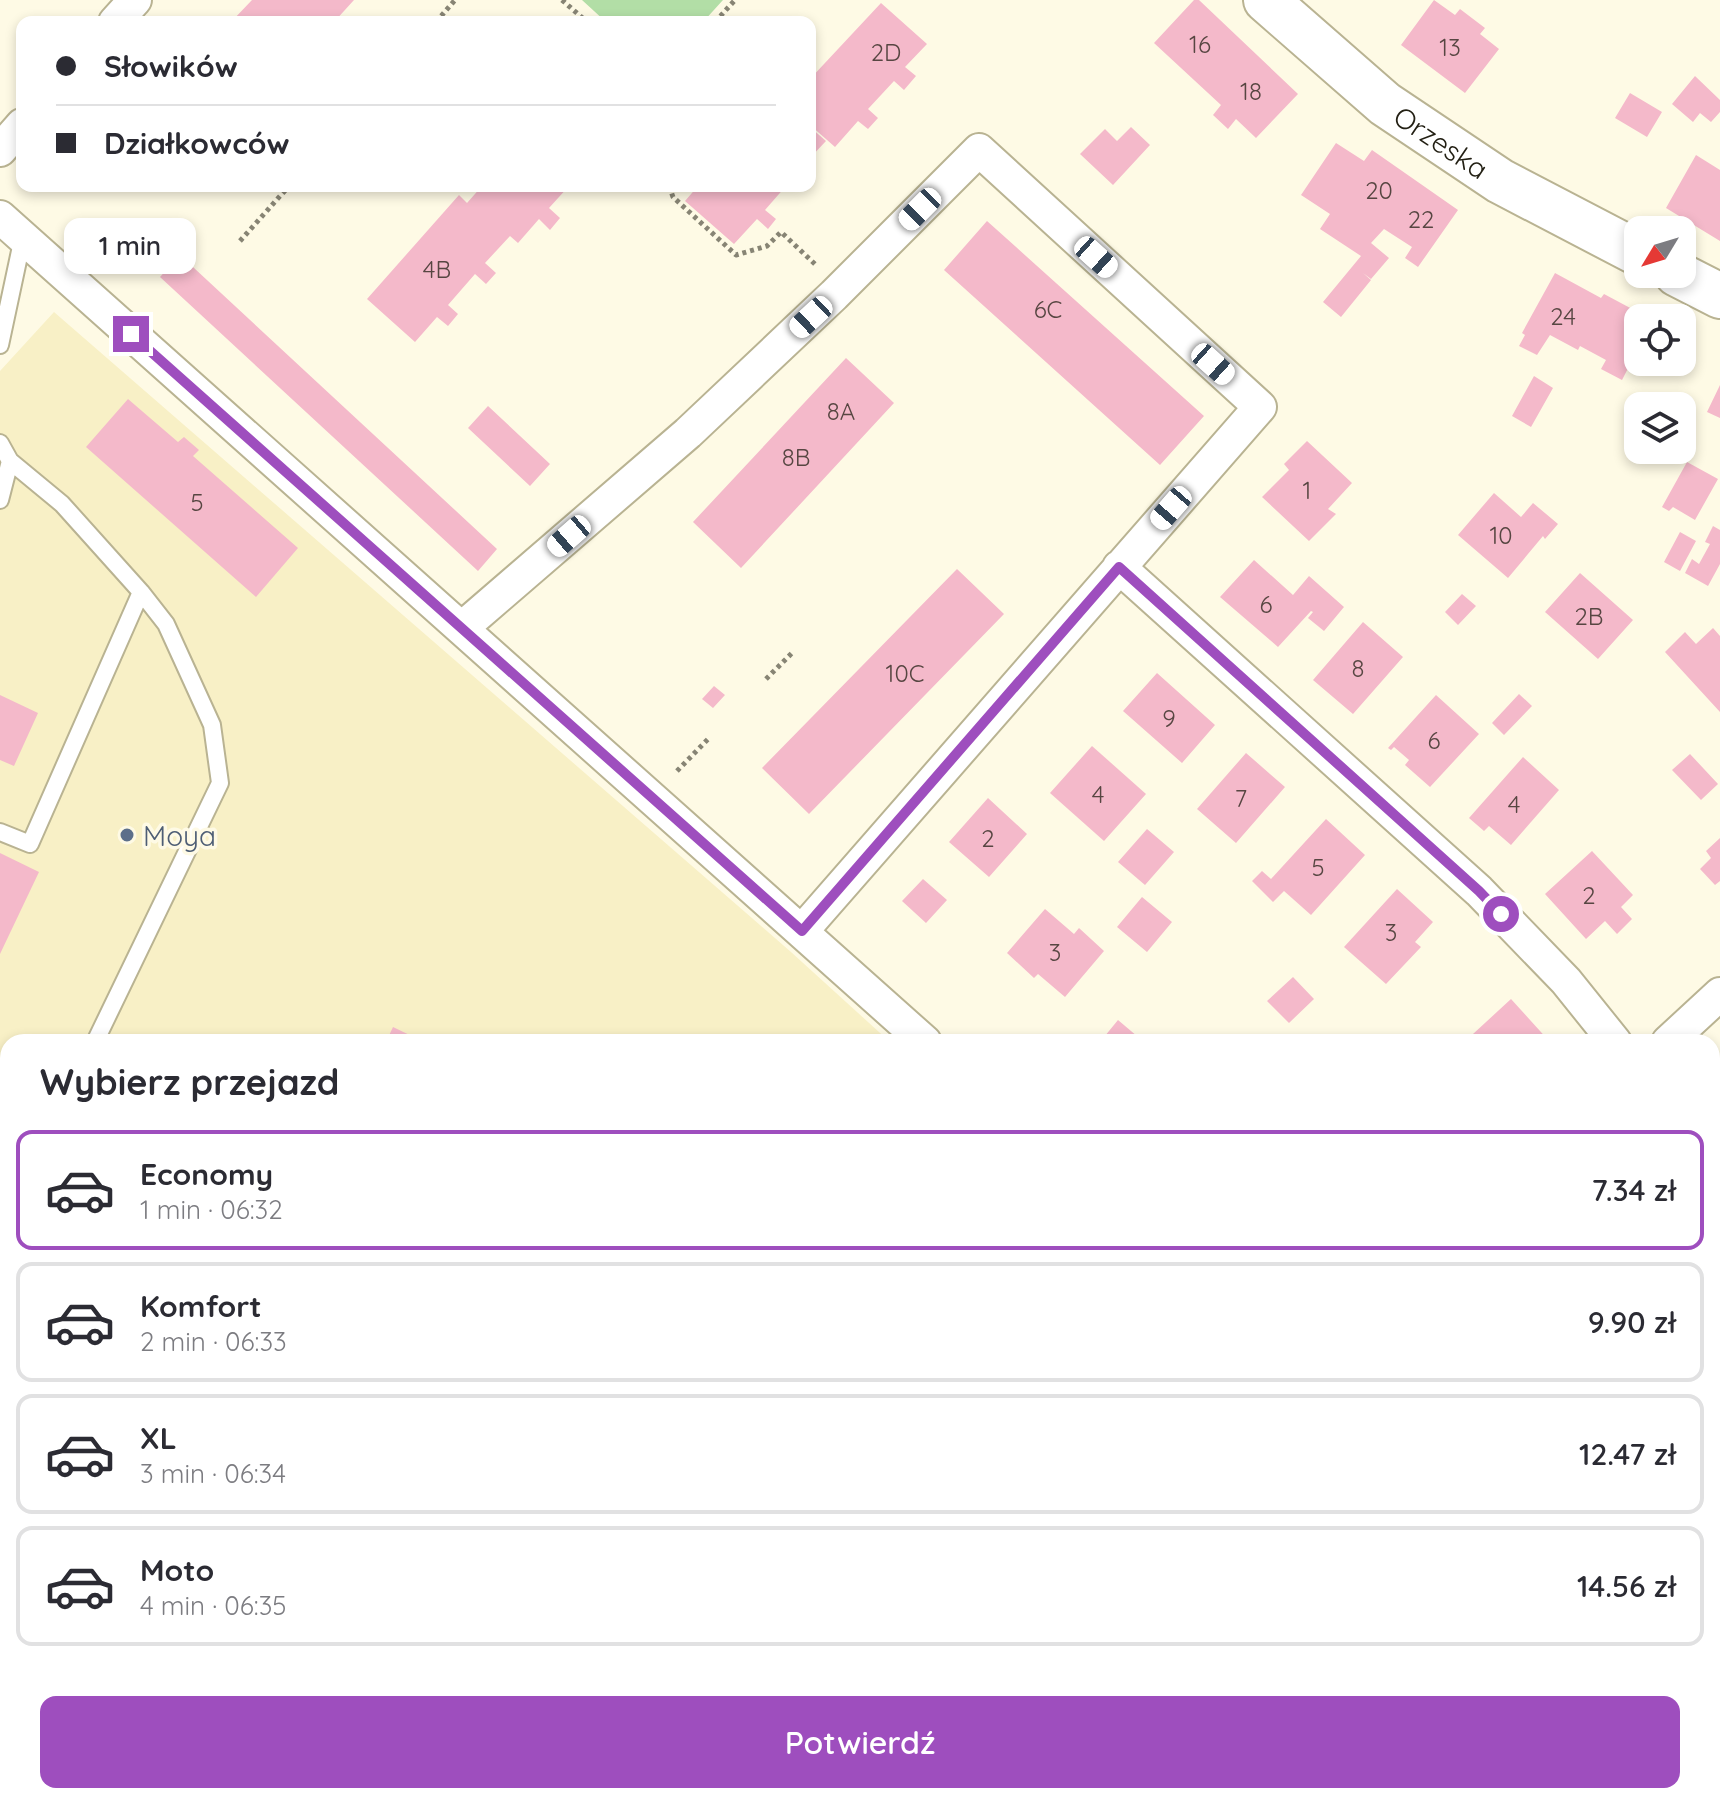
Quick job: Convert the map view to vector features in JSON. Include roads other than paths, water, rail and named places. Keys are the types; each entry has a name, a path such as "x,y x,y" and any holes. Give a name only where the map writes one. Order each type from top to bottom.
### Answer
{"street":[{"path":"120,16 135,0"},
{"name":"Orzeska","path":"1266,0 1385,104 1500,181 1624,246"},
{"path":"0,150 16,132"},
{"path":"462,628 688,433 841,288 979,150 1260,407 802,931"},
{"path":"11,227 916,1034"},
{"path":"1696,284 1720,296"},
{"path":"1119,567 1479,891 1566,981 1609,1034"},
{"path":"1677,1034 1720,994"}],"lane":[{"path":"0,345 11,227"},
{"path":"0,443 10,461 62,504 166,624 212,725 220,783 99,1034"},
{"path":"0,500 10,461"},
{"path":"0,832 30,844 141,592"}],"place":[{"name":"Moya","path":"127,835"}]}
